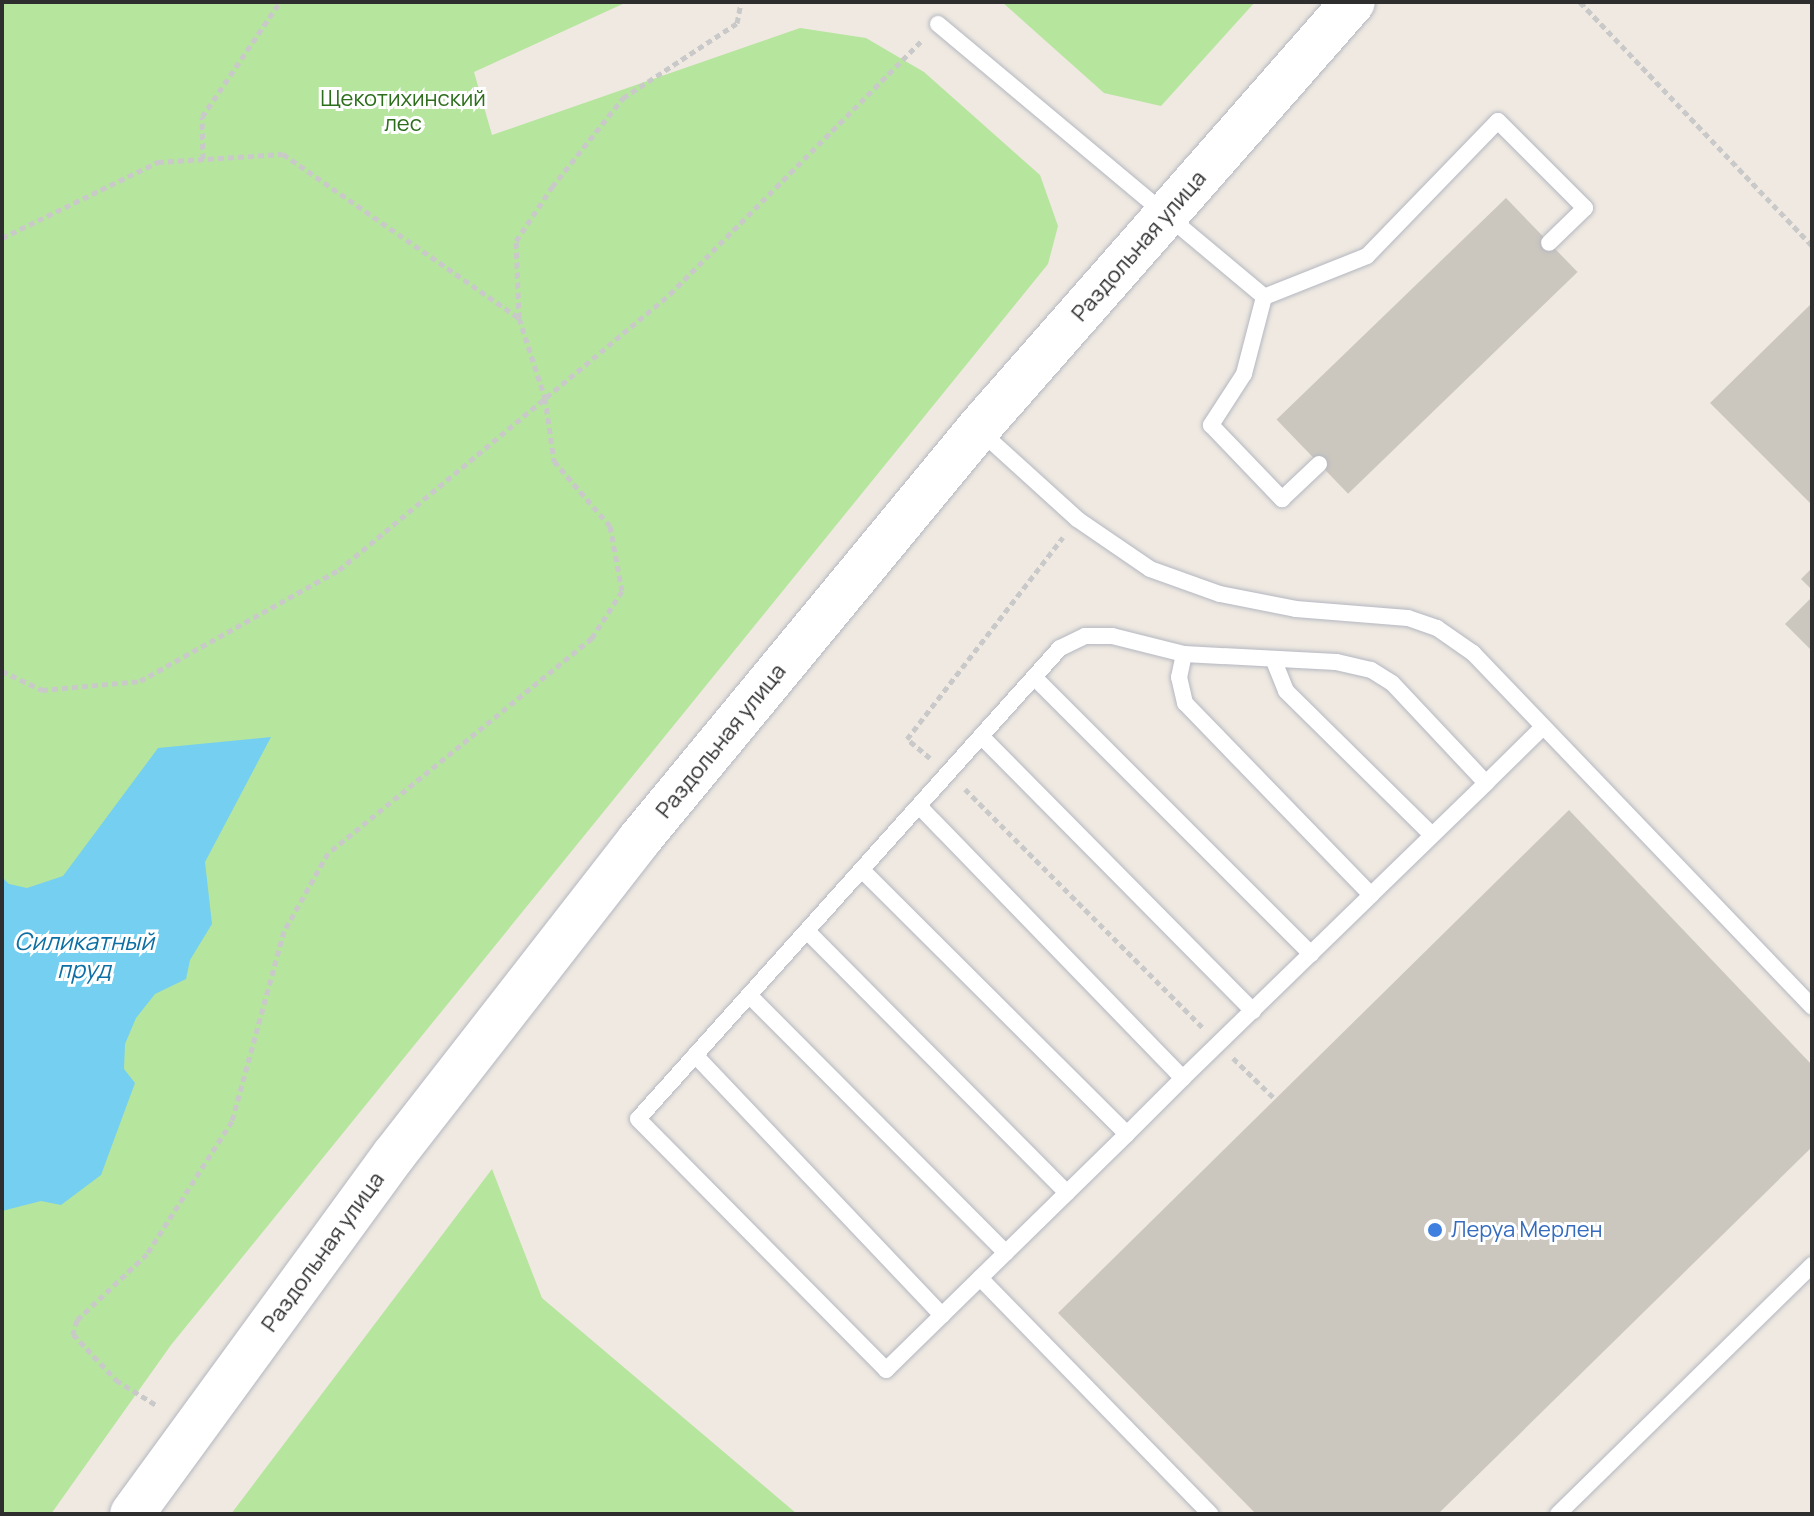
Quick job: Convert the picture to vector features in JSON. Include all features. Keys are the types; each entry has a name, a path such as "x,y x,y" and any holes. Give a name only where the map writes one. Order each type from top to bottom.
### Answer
{"main road":[{"name":"Раздольная улица","path":"132,1514 394,1155 639,840 978,429 1353,2"}],"lane":[{"path":"938,24 1085,152 1168,215 1264,297"},
{"path":"1264,297 1367,256 1498,121 1585,208 1549,243"},
{"path":"1264,297 1244,374 1211,425 1282,499 1319,464"},
{"path":"978,429 1077,519 1150,569 1220,594 1296,609 1408,618 1437,628 1473,653 1812,1007"},
{"path":"1486,783 1392,683 1336,662 1184,654 1112,636 1085,636 1060,648 638,1119 886,1370 1183,1078 1253,1011 1432,835 1486,783 1543,727"},
{"path":"1184,654 1179,677 1185,703 1371,895"},
{"path":"1274,661 1286,691 1432,835"},
{"path":"1034,677 1311,954"},
{"path":"981,736 1253,1011"},
{"path":"919,806 1183,1078"},
{"path":"862,870 1127,1134"},
{"path":"807,931 1067,1193"},
{"path":"749,995 1006,1253"},
{"path":"695,1055 942,1315"},
{"path":"1558,1514 1812,1265"},
{"path":"980,1278 1210,1514"}],"path":[{"path":"203,159 202,117 280,2"},
{"path":"156,1405 116,1380 73,1334 77,1320 147,1254 232,1121 284,931 328,853 592,638 622,591 610,526 554,461 545,398 519,318 516,241 552,187 623,98 737,23 741,2"},
{"path":"1580,2 1812,246"},
{"path":"2,671 42,690 140,681 339,570 670,294 938,24"},
{"path":"2,238 158,162 283,154 519,318"}],"green space":[{"name":"Щекотихинский лес","path":"2,2 627,2 474,72 492,135 800,28 866,38 924,72 1040,175 1058,226 1048,264 171,1345 51,1514 2,1514"},
{"path":"1002,2 1255,2 1161,106 1104,93"},
{"path":"492,1169 542,1298 797,1514 231,1514"}],"water":[{"name":"Силикатный пруд","path":"271,737 205,862 212,924 190,960 186,979 155,994 136,1018 125,1044 124,1069 135,1083 101,1175 61,1205 41,1201 2,1211 2,877 9,884 27,888 63,876 158,748"}],"building":[{"path":"1506,198 1578,272 1348,494 1277,420"},
{"path":"1812,303 1812,505 1710,403"},
{"path":"1812,568 1812,590 1801,579"},
{"path":"1812,597 1812,651 1785,624"},
{"name":"Леруа Мерлен","path":"1569,810 1812,1065 1812,1147 1438,1514 1256,1514 1058,1313"}],"place":[{"name":"Леруа Мерлен","path":"1435,1230"}]}
